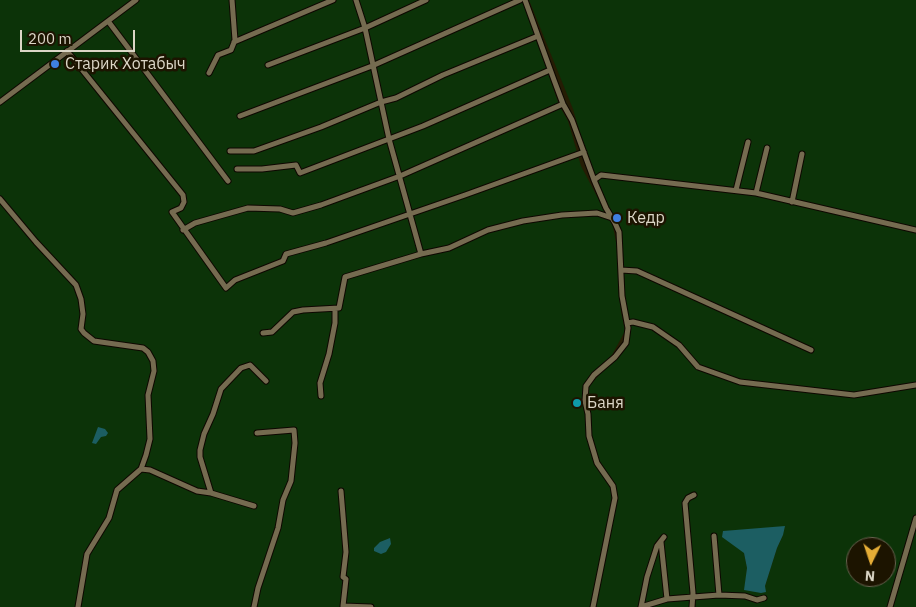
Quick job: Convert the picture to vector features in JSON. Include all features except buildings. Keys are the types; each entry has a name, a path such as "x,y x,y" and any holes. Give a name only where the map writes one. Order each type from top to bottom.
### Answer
{"street":[{"path":"0,102 136,0"},
{"path":"209,72 218,55 231,50 234,42 232,0"},
{"path":"234,42 333,0"},
{"path":"356,0 365,28 372,66 420,254"},
{"path":"268,65 365,28 426,0"},
{"path":"240,116 372,66 520,0"},
{"path":"525,0 563,104 572,120 594,180 619,232 622,296 627,323 626,342 615,357 594,375 586,386 585,401 588,414 589,436 597,463 613,486 615,498 593,607"},
{"path":"108,22 228,181"},
{"path":"230,151 254,152 321,127 396,98 443,75 538,36"},
{"path":"67,51 183,196 184,202 181,208 172,212 226,288 235,280 283,261 286,254 326,243 584,152"},
{"path":"238,169 262,170 296,165 300,173 454,113 550,70"},
{"path":"183,230 195,223 248,208 280,210 293,213 321,205 400,176 563,104"},
{"path":"736,190 748,142"},
{"path":"756,193 767,148"},
{"path":"792,202 802,154"},
{"path":"594,180 601,175 756,193 916,230"},
{"path":"0,199 76,285 81,299 83,314 81,329 84,334 94,341 143,348 148,352 153,361 154,372 148,395 150,439 142,469 118,490 109,518 87,554 78,607"},
{"path":"263,333 272,332 293,312 339,308 345,277 420,254 449,248 488,230 538,218 582,213 597,213 613,218"},
{"path":"621,270 637,271 811,350"},
{"path":"321,396 320,383 329,354 335,323 335,309"},
{"path":"627,323 633,322 652,327 679,345 698,367 740,382 854,395 916,385"},
{"path":"211,493 200,457 200,450 221,389 241,368 250,364 266,382"},
{"path":"254,607 258,588 278,528 283,500 291,481 295,443 294,430 257,433"},
{"path":"142,469 156,472 197,491 211,493 254,506"},
{"path":"341,492 346,552 343,576 346,579 343,606 371,607"},
{"path":"692,607 693,597 685,503 688,498 694,495"},
{"path":"890,607 916,518"},
{"path":"714,536 718,595"},
{"path":"668,599 663,539 657,546 647,577 641,607 668,599 718,595 745,596 757,600 764,598"}],"green space":[{"path":"0,0 523,0 559,105 568,121 581,166 602,206 606,205 589,164 573,109 529,0 916,0 916,607 0,607","holes":["617,224 623,253 624,307 631,328 628,345 617,358 612,355 625,331 618,284 618,252 613,227","598,369 603,371 588,387 587,400 585,384 592,373","587,402 591,415 592,436 599,459 595,463","783,535 765,586 745,590 747,568 744,553"]}],"water":[{"path":"98,427 105,429 108,433 106,436 101,437 96,444 92,443"},
{"path":"785,526 765,586 766,592 744,590 747,568 744,553 722,537 723,531"},
{"path":"390,538 391,544 386,552 381,554 374,551 374,548 380,542"}],"place":[{"name":"Старик Хотабыч","path":"55,64"},
{"name":"Кедр","path":"617,218"},
{"name":"Баня","path":"577,403"}]}
